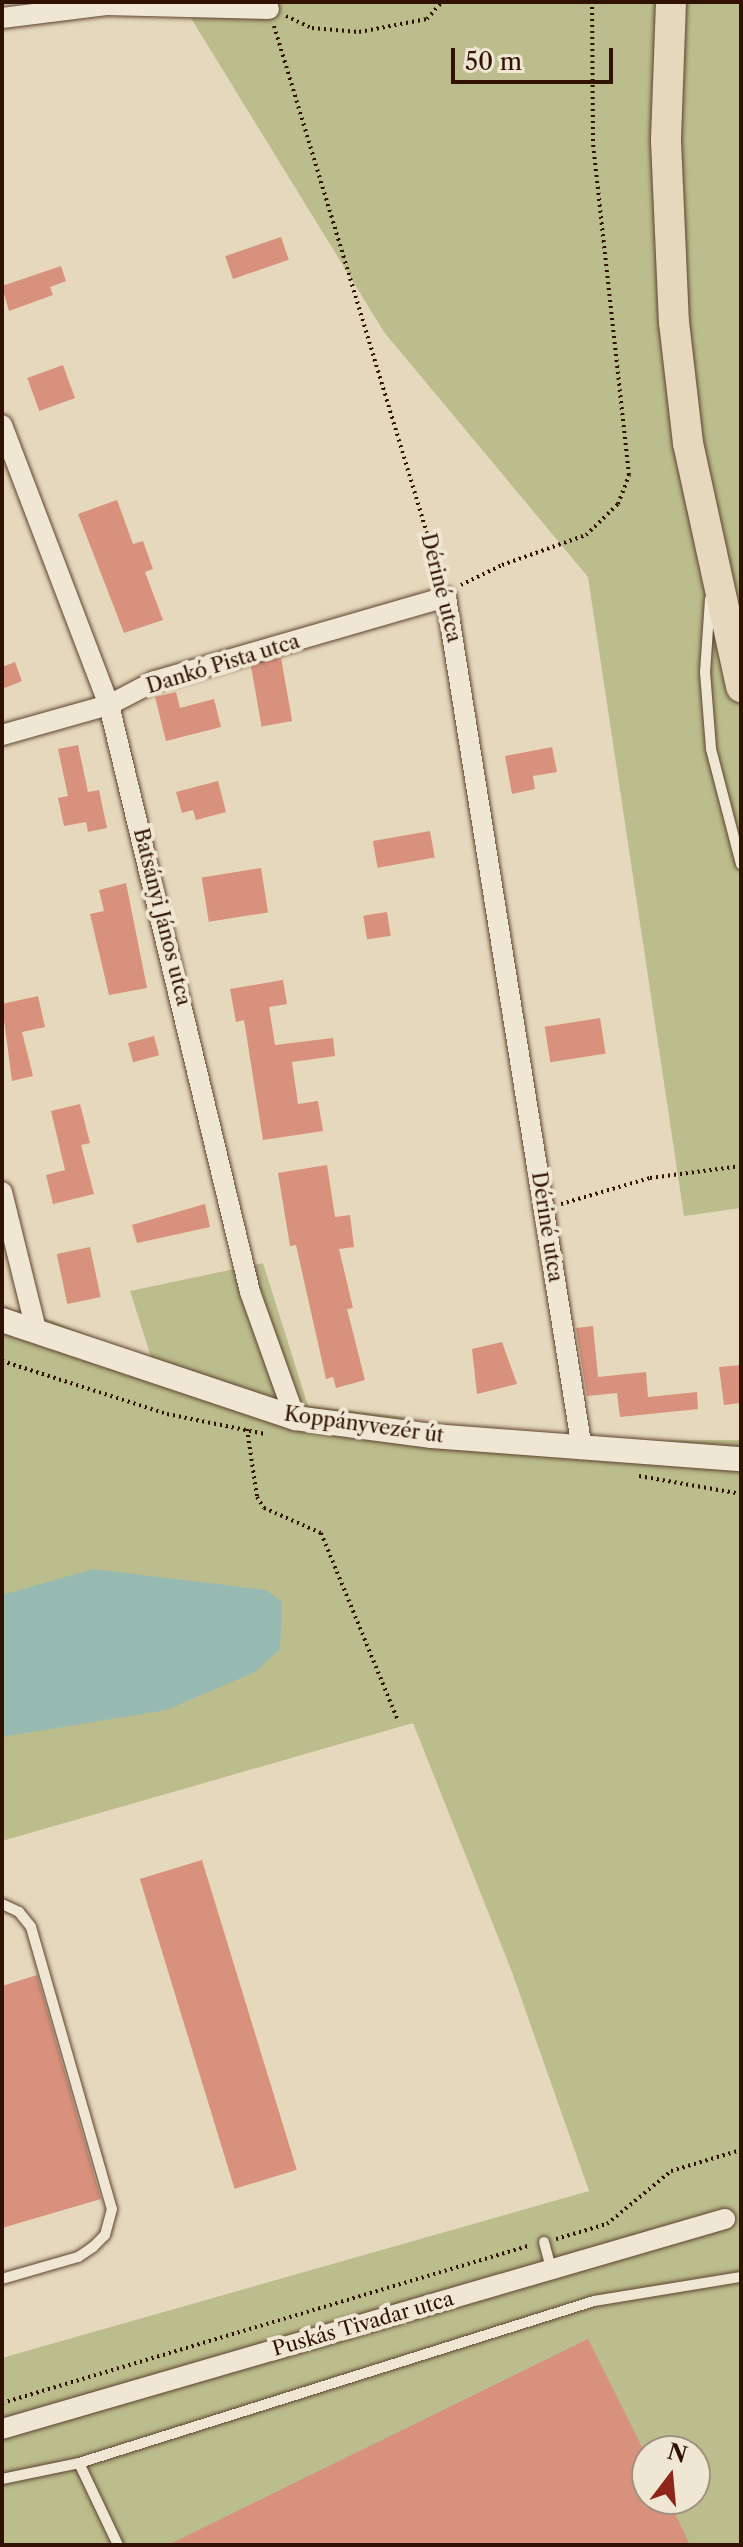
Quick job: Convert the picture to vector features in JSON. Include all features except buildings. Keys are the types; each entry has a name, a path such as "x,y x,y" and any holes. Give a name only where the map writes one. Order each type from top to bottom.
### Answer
{"main road":[{"path":"671,2 666,141 674,322 688,443 741,687"}],"street":[{"path":"2,18 106,5 269,9"},
{"name":"Batsányi János utca","path":"2,425 109,705 250,1292 295,1418"},
{"name":"Dankó Pista utca","path":"2,735 109,705 155,681 446,597"},
{"name":"Dériné utca","path":"446,597 582,1449"},
{"path":"2,1192 36,1329"},
{"name":"Koppányvezér út","path":"2,1320 36,1329 251,1407 295,1418 582,1449 741,1459"},
{"name":"Puskás Tivadar utca","path":"2,2429 725,2219"}],"lane":[{"path":"713,569 705,672 711,749 741,864"},
{"path":"2,1904 19,1912 31,1927 112,2209 105,2235 78,2257 2,2279"},
{"path":"544,2242 551,2269"},
{"path":"2,2479 79,2463 594,2301 741,2277"},
{"path":"79,2463 118,2545"}],"path":[{"path":"269,9 312,28 359,32 427,19 442,2"},
{"path":"446,597 473,576 586,535 618,504 629,475 593,141 592,2"},
{"name":"Dériné utca","path":"269,9 446,597"},
{"path":"543,1209 650,1178 741,1166"},
{"path":"251,1407 248,1455 257,1497 273,1512 321,1533 398,1721"},
{"path":"2,2403 607,2224 671,2171 741,2150"}],"green space":[{"path":"181,2 741,2 741,1208 684,1216 588,577 384,332"},
{"path":"263,1263 308,1406 412,1418 417,1428 553,1441 741,1440 741,2545 2,2545 2,2358 589,2191 512,1972 413,1723 2,1841 2,1307 53,1321 153,1363 130,1291"}],"water":[{"path":"93,1569 266,1590 282,1602 280,1649 255,1672 166,1710 2,1737 2,1595"}]}
